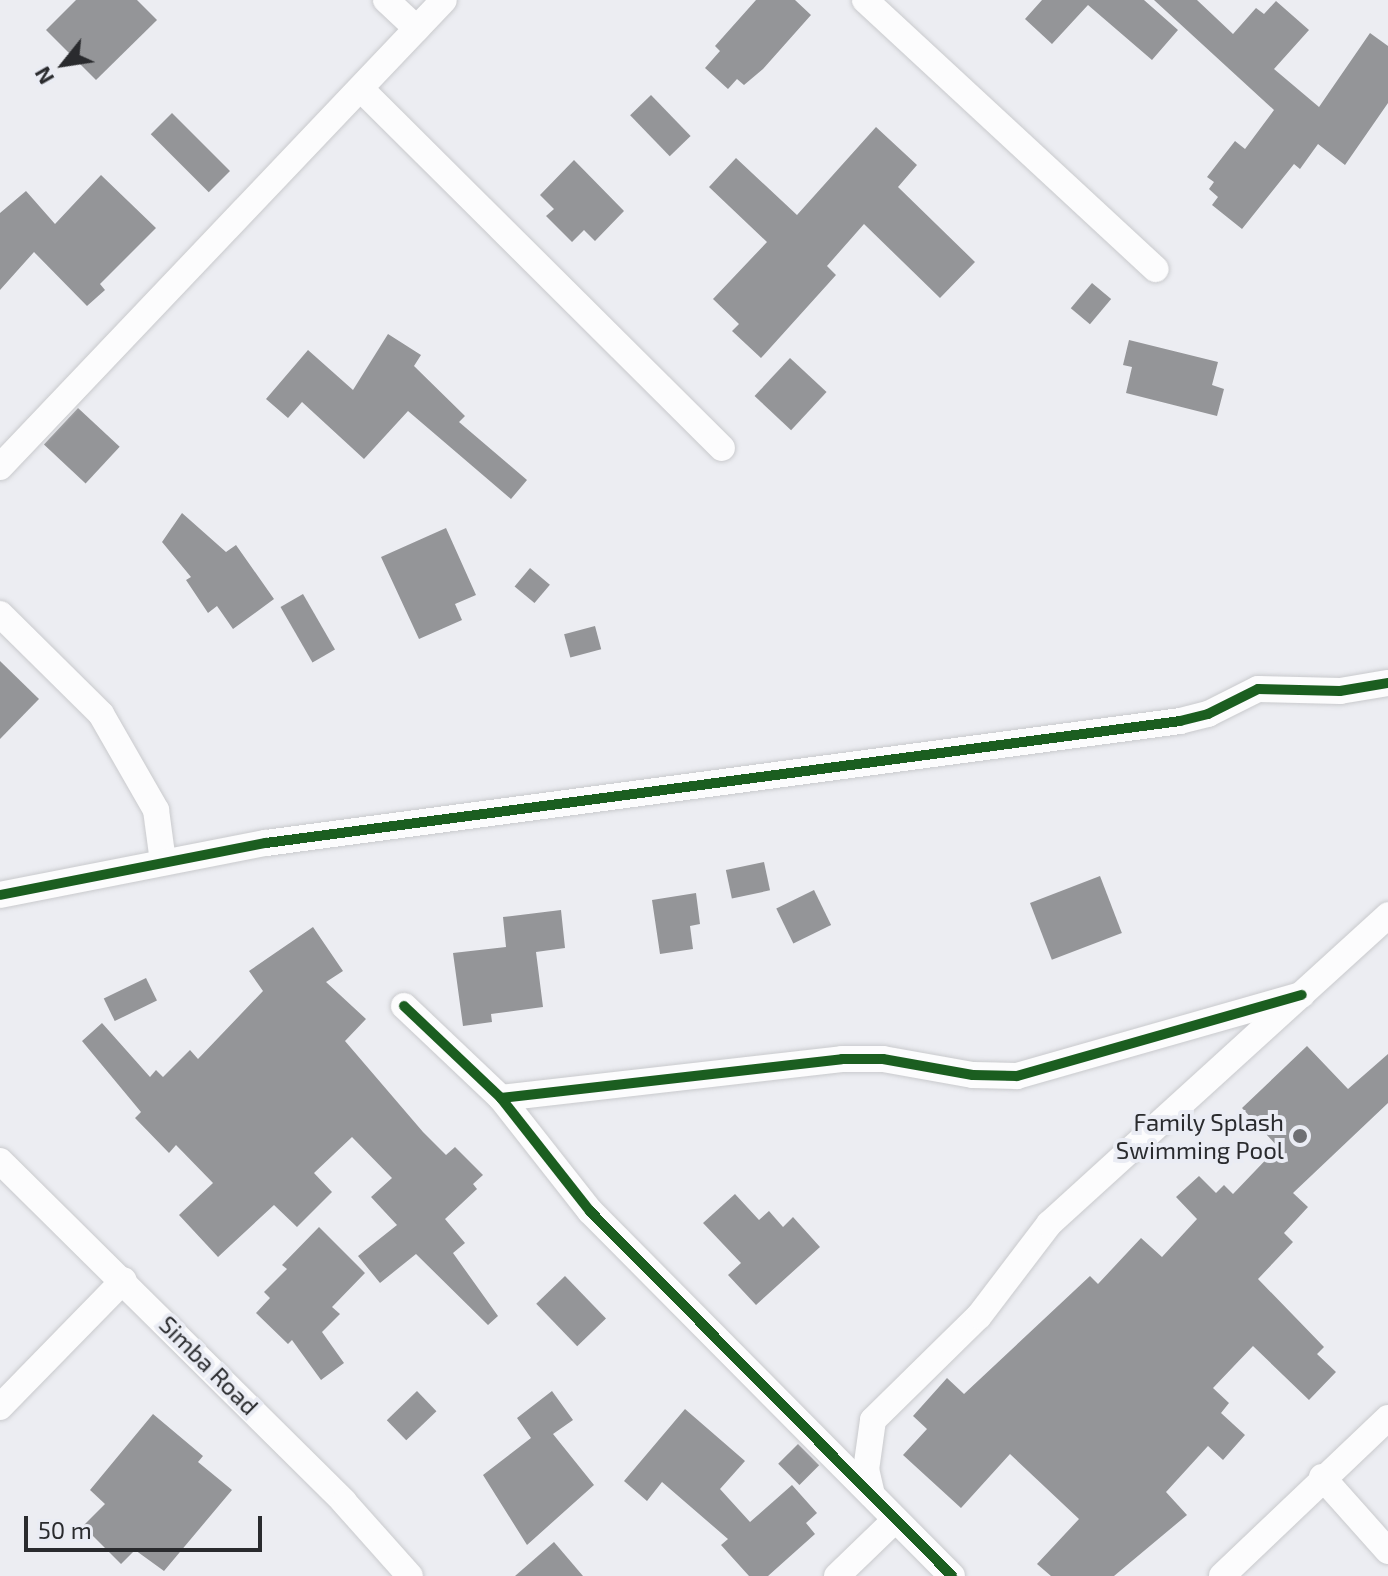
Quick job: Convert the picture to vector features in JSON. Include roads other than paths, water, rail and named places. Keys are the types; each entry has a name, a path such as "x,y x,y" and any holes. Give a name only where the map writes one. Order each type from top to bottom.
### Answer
{"street":[{"path":"386,0 417,29"},
{"path":"0,467 444,0"},
{"path":"865,0 1155,269"},
{"path":"361,89 722,448"},
{"path":"0,614 101,714 156,810 163,862"},
{"path":"0,895 266,843 1180,721 1208,714 1258,689 1340,691 1388,683"},
{"path":"872,1495 866,1470 873,1420 979,1316 1049,1224 1388,915"},
{"path":"501,1098 842,1059 883,1059 973,1075 1017,1076 1302,995"},
{"path":"404,1006 501,1098 590,1211 952,1576"},
{"name":"Simba Road","path":"0,1161 124,1280 344,1502 410,1576"},
{"path":"0,1407 124,1280"},
{"path":"1222,1576 1322,1477 1388,1418"},
{"path":"1322,1477 1388,1551"},
{"path":"837,1576 895,1520"}],"place":[{"name":"Family Splash Swimming Pool","path":"1300,1136"}]}
